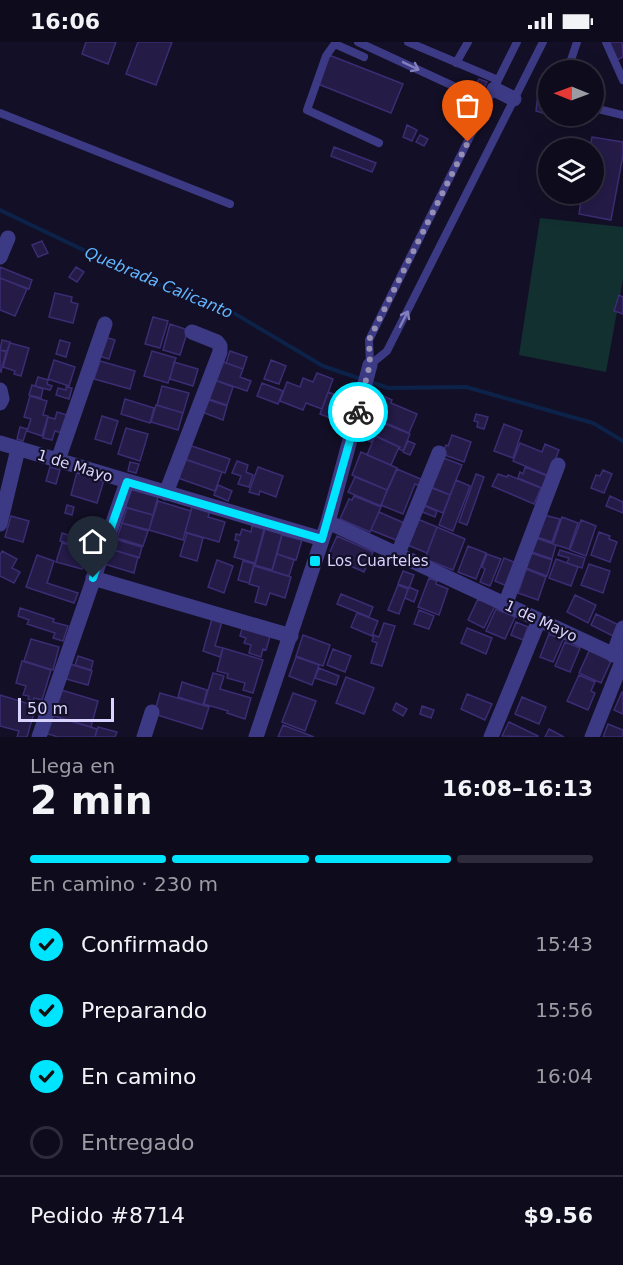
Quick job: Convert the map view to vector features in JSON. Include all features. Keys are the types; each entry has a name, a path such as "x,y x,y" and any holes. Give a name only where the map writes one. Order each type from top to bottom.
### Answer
{"street":[{"path":"493,90 514,99"},
{"path":"0,256 8,238"},
{"path":"58,460 105,324"},
{"path":"166,493 220,352 217,342 192,332"},
{"path":"256,737 328,522 368,371"},
{"path":"0,390 2,399 0,403"},
{"name":"1 de Mayo","path":"0,443 322,539"},
{"path":"0,524 18,449"},
{"path":"397,556 439,453"},
{"path":"505,605 558,465"},
{"path":"39,737 127,482"},
{"name":"1 de Mayo","path":"328,522 618,657"},
{"path":"93,578 291,636"},
{"path":"491,737 539,620"},
{"path":"592,737 618,657 623,628"},
{"path":"144,737 152,712"}],"lane":[{"path":"358,42 493,90"},
{"path":"408,42 456,63 493,90"},
{"path":"456,63 468,42"},
{"path":"368,371 369,340 518,42"},
{"path":"368,371 387,351 543,42"},
{"path":"571,60 577,42"},
{"path":"606,42 623,80"},
{"path":"364,57 336,43 326,56 307,110 379,143"},
{"path":"604,110 623,115"},
{"path":"0,113 230,204"}],"green space":[{"path":"540,218 623,227 623,279 606,372 519,355"}],"building":[{"path":"86,42 116,42 108,64 82,54"},
{"path":"138,42 172,42 156,85 126,74"},
{"path":"609,42 622,42 623,57 617,60"},
{"path":"329,55 403,84 391,113 318,84"},
{"path":"479,79 487,82 483,90 475,87"},
{"path":"407,125 417,130 412,141 403,137"},
{"path":"420,135 428,139 424,146 416,142"},
{"path":"604,139 623,142 623,155 611,220 579,214 580,204 604,204"},
{"path":"334,147 376,163 372,172 331,156"},
{"path":"42,241 48,253 38,257 32,245"},
{"path":"0,267 32,280 29,289 0,278"},
{"path":"76,267 84,272 77,282 69,277"},
{"path":"0,278 27,289 15,316 0,310"},
{"path":"55,293 72,297 71,302 78,304 73,323 49,317"},
{"path":"619,295 623,297 623,314 614,311"},
{"path":"153,317 168,321 160,348 145,344"},
{"path":"170,324 188,330 180,355 163,350"},
{"path":"105,337 115,340 109,359 99,356"},
{"path":"2,340 10,342 7,351 0,350"},
{"path":"60,340 70,343 66,357 56,354"},
{"path":"10,343 29,348 21,376 3,367"},
{"path":"0,350 6,352 1,372 0,371"},
{"path":"152,351 176,358 168,383 144,376"},
{"path":"230,351 247,357 243,369 226,363"},
{"path":"54,360 75,367 69,386 48,379"},
{"path":"218,360 243,369 240,377 251,381 247,391 212,379"},
{"path":"271,360 286,366 279,384 264,379"},
{"path":"100,361 135,371 130,389 94,379"},
{"path":"174,362 198,369 193,386 170,379"},
{"path":"317,373 333,379 322,409 306,403 303,410 280,401 287,382 300,387 303,378 313,382"},
{"path":"38,377 48,380 47,384 52,386 50,390 35,386"},
{"path":"212,379 233,387 227,405 206,398"},
{"path":"262,383 283,391 278,404 257,396"},
{"path":"32,385 43,389 41,398 29,395"},
{"path":"162,386 189,393 183,413 157,405"},
{"path":"66,387 72,388 69,399 56,395 58,388 66,390"},
{"path":"328,392 350,400 341,422 320,414"},
{"path":"381,395 392,400 391,403 417,414 409,433 372,417"},
{"path":"30,396 47,401 43,415 48,416 42,436 27,431 31,419 24,417"},
{"path":"125,399 154,408 150,423 121,414"},
{"path":"206,399 227,406 223,420 202,412"},
{"path":"156,405 183,413 178,430 151,422"},
{"path":"57,412 67,415 62,433 55,431 52,440 43,438 48,417 55,419"},
{"path":"476,414 488,417 484,429 477,427 478,422 474,421"},
{"path":"102,416 118,421 111,444 95,439"},
{"path":"371,418 410,434 403,451 399,449 400,447 374,435 371,442 363,438"},
{"path":"504,424 522,431 513,458 494,451"},
{"path":"20,427 27,429 23,441 17,439"},
{"path":"126,428 148,434 140,461 118,454"},
{"path":"452,435 471,442 464,462 442,454"},
{"path":"375,436 399,447 391,465 367,455"},
{"path":"408,441 415,444 410,455 403,452"},
{"path":"520,443 542,452 545,444 559,450 549,476 513,461"},
{"path":"186,444 230,459 225,473 182,458"},
{"path":"361,452 397,468 387,490 352,475"},
{"path":"441,457 462,465 450,495 429,486"},
{"path":"181,458 222,472 215,491 175,477"},
{"path":"237,461 248,465 246,472 253,475 249,487 238,484 241,476 232,473"},
{"path":"130,462 139,464 136,473 128,471"},
{"path":"50,467 60,470 56,484 46,481"},
{"path":"258,467 283,476 276,497 260,491 259,495 249,492"},
{"path":"525,467 547,476 542,488 518,478 520,472 523,474"},
{"path":"397,469 423,480 420,486 415,484 403,514 381,505"},
{"path":"603,470 612,474 604,493 591,488 596,475 600,476"},
{"path":"77,472 104,480 97,503 71,495"},
{"path":"476,474 484,477 467,525 459,522"},
{"path":"498,474 507,477 508,475 541,488 534,504 492,486"},
{"path":"355,477 387,490 381,506 348,492"},
{"path":"456,480 470,486 453,531 439,525"},
{"path":"218,485 232,491 228,501 214,495"},
{"path":"429,487 450,495 443,513 422,504"},
{"path":"130,489 158,497 153,515 125,507"},
{"path":"354,496 381,507 370,532 340,519 349,499 352,500"},
{"path":"610,496 623,502 623,513 606,506"},
{"path":"158,501 191,511 183,540 149,530"},
{"path":"67,505 74,507 72,515 65,513"},
{"path":"422,505 437,511 435,517 420,511"},
{"path":"192,507 211,507 208,517 225,522 219,542 185,532"},
{"path":"127,508 153,515 149,530 122,523"},
{"path":"379,512 404,523 396,540 371,530"},
{"path":"544,515 560,519 552,542 537,537"},
{"path":"11,516 29,521 23,542 5,537"},
{"path":"562,517 578,523 569,549 553,544"},
{"path":"415,518 437,527 427,553 405,544"},
{"path":"581,520 596,526 586,556 570,550"},
{"path":"122,523 148,531 143,546 117,538"},
{"path":"252,526 264,529 255,563 234,557 239,541 235,540 236,534 240,535 242,529 251,532"},
{"path":"437,527 465,539 453,570 425,559"},
{"path":"265,529 282,534 272,570 255,565"},
{"path":"599,532 610,536 609,539 617,542 610,562 591,555"},
{"path":"62,533 84,540 82,548 60,541"},
{"path":"187,533 203,538 197,561 180,556"},
{"path":"282,535 302,540 296,560 277,554"},
{"path":"337,536 373,552 364,572 328,556"},
{"path":"111,538 142,547 139,558 108,548"},
{"path":"536,538 556,545 552,559 532,552"},
{"path":"62,543 87,550 82,569 56,562"},
{"path":"468,546 486,553 476,579 458,572"},
{"path":"106,548 138,557 134,573 101,563"},
{"path":"560,550 585,558 582,568 567,563 569,558 558,555"},
{"path":"2,551 17,559 12,568 20,572 14,583 0,576"},
{"path":"531,553 552,560 547,576 526,568"},
{"path":"277,554 294,560 289,576 272,571"},
{"path":"487,554 501,559 490,586 480,582"},
{"path":"37,555 54,561 47,583 78,593 74,603 26,587"},
{"path":"504,558 516,563 507,586 495,581"},
{"path":"556,559 578,567 571,586 549,578"},
{"path":"217,560 233,566 224,593 208,587"},
{"path":"243,561 254,564 249,583 238,580"},
{"path":"589,564 610,571 603,593 581,585"},
{"path":"254,566 291,577 285,598 270,593 266,605 255,602 259,587 249,584"},
{"path":"526,569 546,577 538,600 518,593"},
{"path":"403,571 414,575 409,588 398,584"},
{"path":"429,578 448,589 439,615 418,607"},
{"path":"398,585 408,589 399,614 388,610"},
{"path":"409,587 418,591 414,602 405,598"},
{"path":"341,594 373,607 369,617 337,604"},
{"path":"575,595 596,605 588,623 567,612"},
{"path":"478,599 495,606 484,628 468,620"},
{"path":"20,608 68,626 63,641 53,638 55,633 27,624 29,620 18,616"},
{"path":"496,609 515,617 505,639 486,631"},
{"path":"419,610 434,616 429,629 414,624"},
{"path":"357,613 378,621 372,636 351,627"},
{"path":"596,614 619,625 613,636 591,625"},
{"path":"213,615 223,618 215,646 223,648 220,657 203,651"},
{"path":"516,622 528,627 523,640 511,635"},
{"path":"384,623 395,626 382,666 371,663 377,643 372,641 374,635 379,637"},
{"path":"243,625 271,633 266,650 263,649 261,657 249,653 251,645 244,643 246,638 240,636"},
{"path":"467,628 492,638 486,654 461,643"},
{"path":"549,634 563,640 553,662 540,657"},
{"path":"303,635 330,645 323,666 296,656"},
{"path":"31,639 59,647 53,670 24,661"},
{"path":"565,642 580,648 570,672 555,666"},
{"path":"223,648 263,660 253,693 243,690 245,683 227,678 228,674 217,671"},
{"path":"333,649 351,656 345,672 327,665"},
{"path":"590,649 612,659 601,683 579,673"},
{"path":"78,656 93,661 91,670 75,665"},
{"path":"296,657 319,665 312,685 289,676"},
{"path":"22,661 51,670 42,700 28,699 29,696 23,695 26,686 16,683"},
{"path":"70,664 92,671 88,685 66,679"},
{"path":"319,668 339,676 336,685 315,678"},
{"path":"213,673 224,676 220,689 251,698 245,719 204,704"},
{"path":"579,675 595,682 591,691 595,693 588,710 567,701"},
{"path":"346,677 374,688 364,714 336,703"},
{"path":"182,682 207,690 203,705 178,697"},
{"path":"58,689 98,701 91,727 51,715"},
{"path":"623,692 623,714 614,710"},
{"path":"160,693 209,707 202,729 154,714"},
{"path":"293,693 316,701 305,731 282,722"},
{"path":"467,694 492,704 485,720 461,709"},
{"path":"0,695 36,706 27,737 17,737 19,731 0,726"},
{"path":"522,697 546,707 539,724 515,714"},
{"path":"396,703 407,709 403,716 393,710"},
{"path":"422,706 434,710 431,718 420,714"},
{"path":"50,715 97,729 95,737 58,737 45,733"},
{"path":"509,722 538,736 538,737 502,736"},
{"path":"608,724 623,730 623,737 603,737"},
{"path":"283,725 314,737 278,737"},
{"path":"98,727 117,732 115,737 95,737"},
{"path":"549,729 564,737 545,737"}],"waterway":[{"name":"Quebrada Calicanto","path":"0,210 146,280 227,309 323,366 364,380"},
{"name":"Quebrada Calicanto","path":"371,382 388,388 466,387 593,423 623,441"}],"way so far":[{"path":"358,412 370,364 369,340 468,142"}],"place":[{"name":"Los Cuarteles","path":"315,561"}],"route":[{"path":"93,578 127,482 322,539 358,412"}]}
